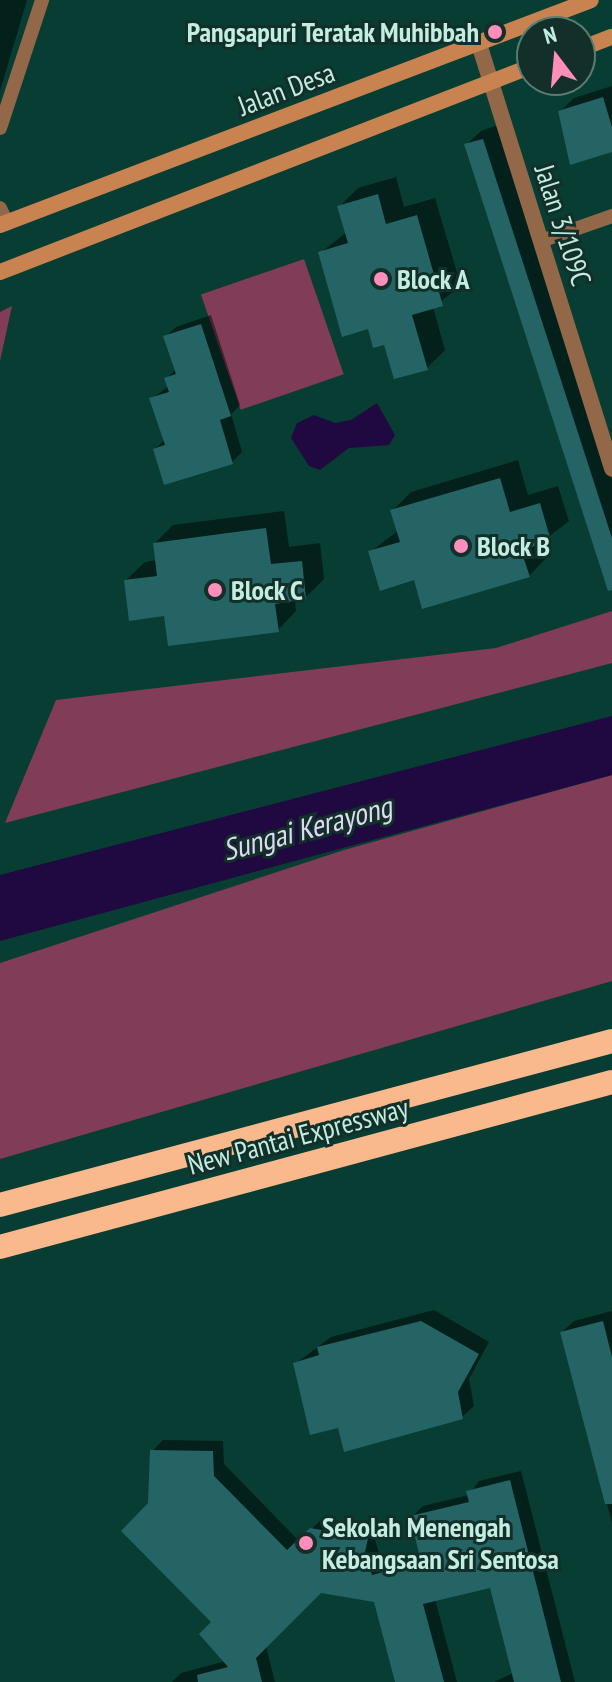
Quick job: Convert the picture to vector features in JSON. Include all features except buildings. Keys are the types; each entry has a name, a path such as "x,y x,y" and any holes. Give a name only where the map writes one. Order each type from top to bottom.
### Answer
{"highway":[{"name":"New Pantai Expressway","path":"0,1205 612,1041"},
{"name":"New Pantai Expressway","path":"0,1247 612,1082"}],"main road":[{"name":"Jalan Desa","path":"2,219 591,0"},
{"path":"0,272 516,72"}],"street":[{"name":"Jalan 3/109C","path":"479,44 612,469"}],"lane":[{"path":"0,128 42,0"},
{"path":"541,241 612,216"}],"shaded area":[{"path":"304,259 344,374 241,410 201,294"},
{"path":"12,306 0,361 0,312"},
{"path":"612,611 612,663 5,823 56,700 496,648"},
{"path":"612,775 612,981 0,1159 0,963 344,850"}],"water":[{"path":"377,403 395,435 389,445 349,448 320,470 309,466 291,438 297,423 314,415 335,423 351,420"},
{"name":"Sungai Kerayong","path":"612,716 612,775 0,941 0,875"}],"place":[{"name":"Pangsapuri Teratak Muhibbah","path":"495,32"},
{"name":"Block A","path":"381,279"},
{"name":"Block B","path":"461,546"},
{"name":"Block C","path":"215,590"},
{"name":"Sekolah Menengah Kebangsaan Sri Sentosa","path":"306,1543"}]}
